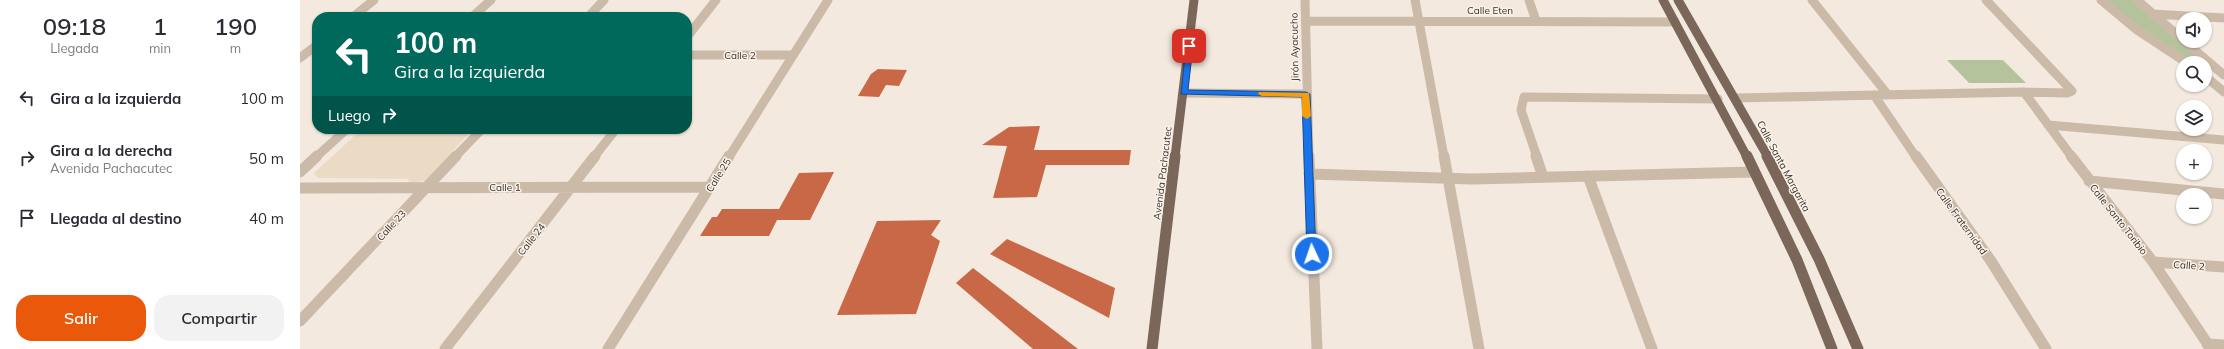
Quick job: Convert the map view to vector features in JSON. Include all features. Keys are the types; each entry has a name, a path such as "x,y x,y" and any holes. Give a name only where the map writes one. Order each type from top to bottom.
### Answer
{"main road":[{"name":"Avenida Pachacutec","path":"1152,349 1194,0"},
{"path":"1663,0 1718,99 1806,278 1832,349"},
{"name":"Calle Santa Margarita","path":"1678,0 1736,98 1818,254 1858,349"}],"street":[{"path":"358,12 374,0"},
{"path":"478,12 491,0"},
{"path":"593,12 604,0"},
{"path":"692,31 716,0"},
{"name":"Calle 25","path":"608,349 828,0"},
{"name":"Jirón Ayacucho","path":"1305,0 1306,94 1316,349"},
{"path":"1415,0 1479,349"},
{"path":"1528,0 1536,21"},
{"path":"1812,0 1888,95"},
{"path":"1736,98 2024,92 2067,93 2072,91 2070,87 1986,0"},
{"path":"2101,0 2137,30 2176,56"},
{"path":"2137,0 2176,35"},
{"path":"2152,14 2224,18"},
{"name":"Calle Eten","path":"1306,21 1675,22"},
{"path":"302,54 312,47"},
{"path":"2191,48 2224,75"},
{"path":"302,54 312,53"},
{"name":"Calle 2","path":"692,55 793,55"},
{"path":"2212,82 2224,92"},
{"name":"Calle Santo Toribio","path":"2024,92 2089,181 2153,262 2209,346"},
{"path":"1184,93 1306,94"},
{"name":"Calle Fraternidad","path":"1874,95 1991,261 2046,349"},
{"path":"1543,177 1521,110 1524,97 1718,99"},
{"path":"2048,125 2224,140"},
{"path":"300,172 342,134"},
{"name":"Calle 23","path":"300,321 477,134"},
{"name":"Calle 24","path":"445,349 612,134"},
{"path":"1309,174 1448,178 1754,172"},
{"path":"1588,176 1652,349"},
{"path":"2089,181 2224,194"},
{"name":"Calle 1","path":"300,188 710,187"},
{"name":"Calle 2","path":"2153,262 2224,267"},
{"path":"2209,346 2224,345"}],"green space":[{"path":"2106,0 2132,0 2176,39 2176,48 2186,48 2195,56 2183,56 2145,32"},
{"path":"1947,60 2003,60 2026,83 1969,83"}],"shaded area":[{"path":"357,134 468,134 425,181 410,183 408,179 318,178 314,173"}],"building":[{"path":"878,69 907,70 899,86 886,85 879,97 858,96 871,74"},
{"path":"1040,126 1034,150 1131,150 1129,165 1046,165 1037,197 993,198 1007,146 982,145 1009,127"},
{"path":"834,172 810,220 777,220 769,236 700,236 712,217 717,217 722,209 779,209 799,173"},
{"path":"941,220 931,235 940,241 916,314 837,315 877,221"},
{"path":"1007,239 1115,288 1109,318 990,254"},
{"path":"973,268 1078,349 1033,349 956,283"}],"slow traffic":[{"path":"1262,94 1306,94 1307,116"}],"route":[{"path":"1189,46 1184,93 1306,94 1312,254"}]}
